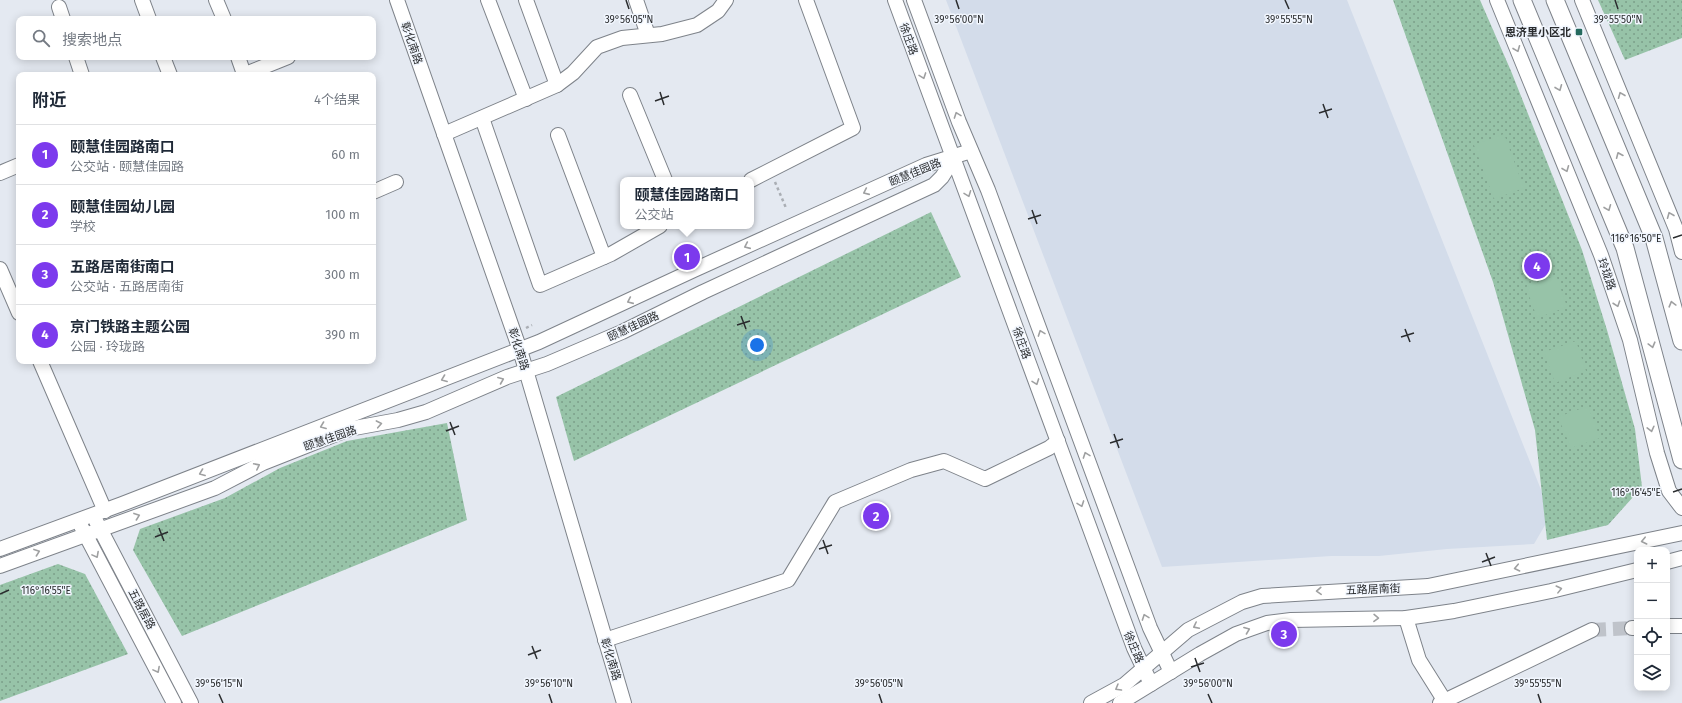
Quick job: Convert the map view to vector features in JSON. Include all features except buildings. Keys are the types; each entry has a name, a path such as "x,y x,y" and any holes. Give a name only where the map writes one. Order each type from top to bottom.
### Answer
{"main road":[{"path":"1522,0 1625,248 1682,460"},
{"path":"1555,0 1654,238 1682,341"}],"street":[{"path":"142,0 148,16"},
{"path":"216,0 223,16"},
{"name":"彰化南路","path":"397,0 520,350 624,703"},
{"path":"488,0 526,99"},
{"path":"526,0 557,85"},
{"path":"636,0 648,35"},
{"path":"444,134 557,85 573,73 597,47 622,38 662,34 697,26 718,10 726,0"},
{"path":"754,179 853,128 806,0"},
{"name":"徐庄路","path":"895,0 1134,648 1151,684"},
{"name":"徐庄路","path":"914,0 971,151 988,190 1150,628 1172,672"},
{"name":"玲珑路","path":"1497,0 1601,255 1630,340 1657,453 1664,476 1669,491 1682,508"},
{"path":"1582,0 1676,229 1682,252"},
{"path":"77,60 81,72"},
{"path":"164,60 169,72"},
{"path":"239,60 243,72"},
{"path":"251,72 281,60"},
{"path":"630,95 664,177"},
{"path":"482,118 540,285 604,257 655,229"},
{"path":"558,135 604,257"},
{"path":"954,158 971,151"},
{"name":"颐慧佳园路","path":"0,549 99,513 520,350 926,165 954,158"},
{"name":"颐慧佳园路","path":"0,566 215,488 263,463 349,429 398,420 426,412 507,377 547,364 581,350 934,185 942,177 954,158"},
{"path":"0,172 16,166"},
{"path":"376,191 396,182"},
{"path":"0,269 16,306"},
{"name":"五路居路","path":"41,364 99,513 100,529 191,703"},
{"path":"605,640 788,580 836,502 910,470 944,461 985,479 1049,448 1058,441"},
{"name":"五路居路","path":"79,520 174,703"},
{"name":"五路居南街","path":"1091,703 1124,685 1188,630 1242,602 1262,596 1428,586 1682,533"},
{"path":"1670,561 1682,558"},
{"path":"1120,703 1236,634 1267,623 1291,620 1406,618 1454,611 1551,591 1634,571"},
{"path":"1406,618 1419,660 1443,702 1592,630"},
{"path":"1670,626 1682,626"}],"path":[{"path":"770,171 786,208"}],"shaded area":[{"path":"946,0 1347,0 1551,515 1534,544 1447,549 1379,556 1331,556 1162,567"}],"green space":[{"path":"1393,0 1480,0 1511,71 1582,250 1607,330 1635,429 1642,487 1608,525 1547,540 1535,430 1493,282"},
{"path":"1598,0 1682,0 1682,38 1625,60"},
{"path":"1504,134 1524,188 1494,199 1474,145"},
{"path":"931,212 961,277 574,461 556,397"},
{"path":"1556,275 1567,307 1537,318 1526,287"},
{"path":"1576,341 1586,371 1555,383 1544,352"},
{"path":"1588,406 1600,438 1571,448 1558,417"},
{"path":"447,423 467,520 182,636 133,550 140,529 225,498 280,468 347,441"},
{"path":"58,564 85,574 128,654 0,701 0,585"}],"tunnel":[{"path":"1592,630 1632,628"}],"place":[{"name":"恩济里小区北","path":"1579,32"},
{"name":"颐慧佳园路南口","path":"687,257"},
{"name":"京门铁路主题公园","path":"1537,266"},
{"name":"颐慧佳园幼儿园","path":"876,516"},
{"name":"五路居南街南口","path":"1284,634"}]}
